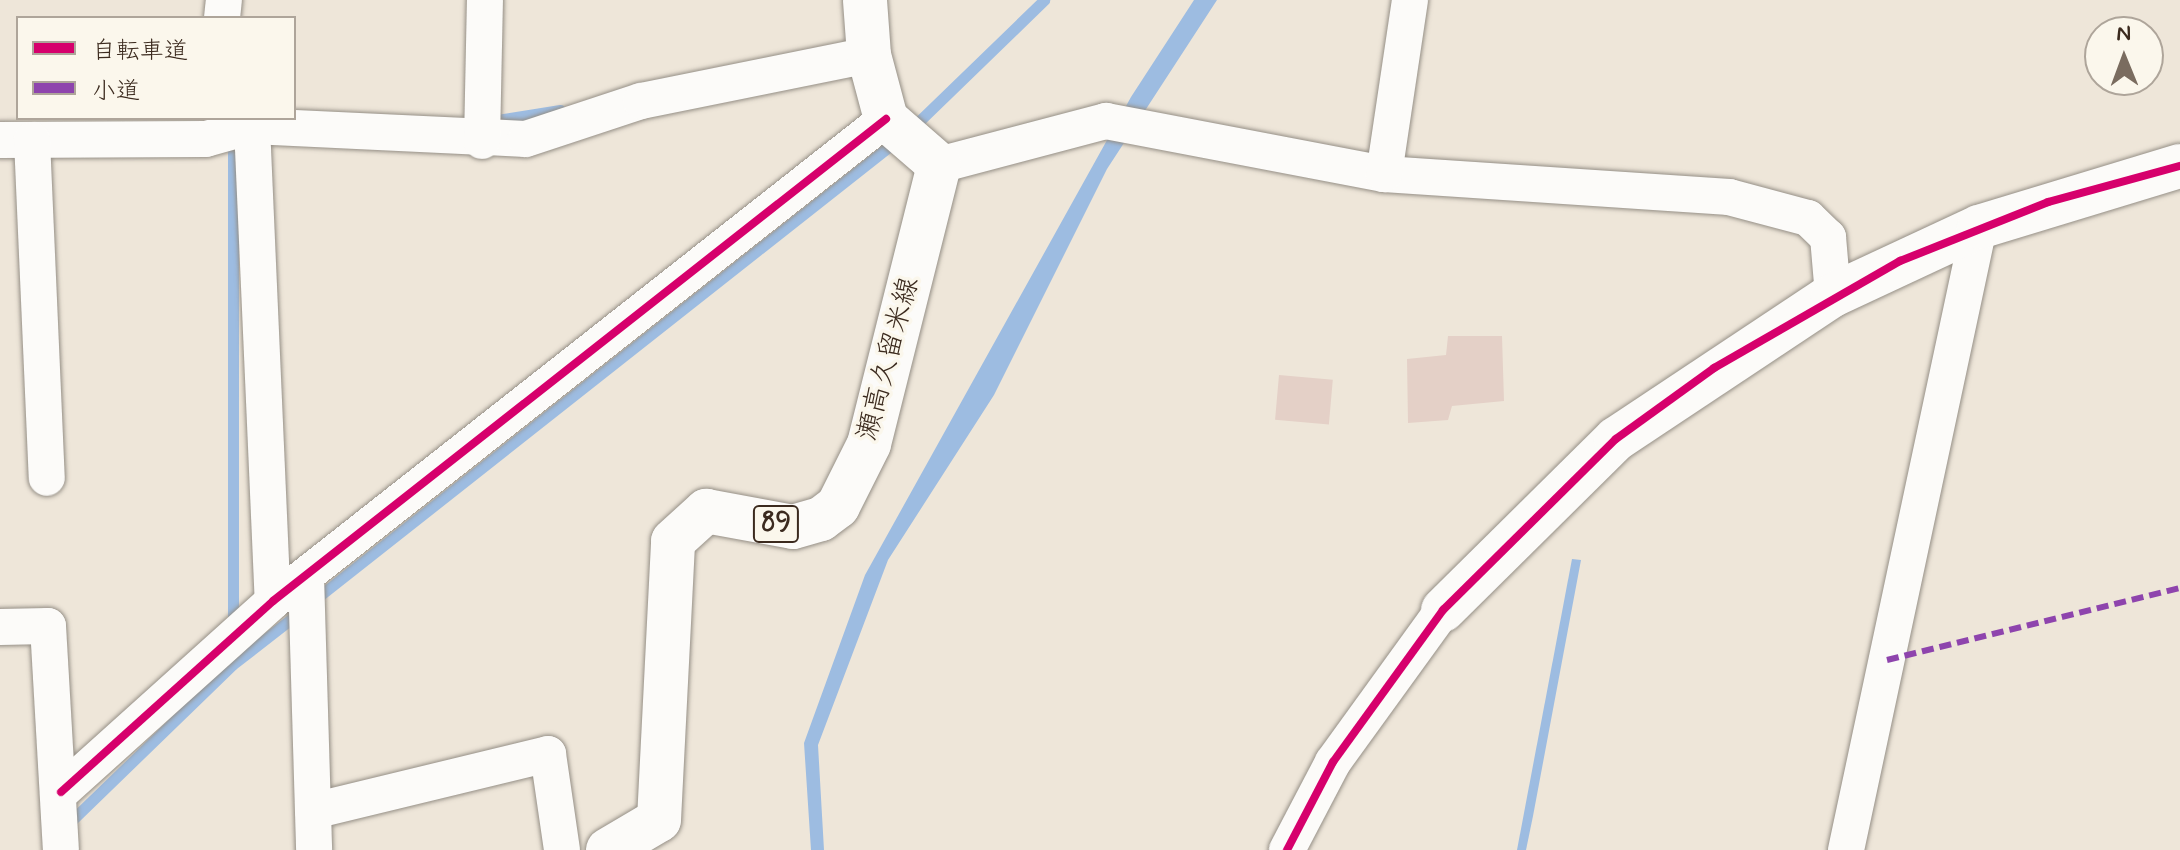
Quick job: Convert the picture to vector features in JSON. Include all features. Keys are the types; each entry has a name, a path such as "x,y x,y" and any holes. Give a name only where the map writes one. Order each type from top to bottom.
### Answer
{"main road":[{"name":"瀬高久留米線","path":"608,850 659,820 673,541 706,511 793,527 838,506 869,444 910,139 869,55 865,0"},
{"path":"1443,610 1616,439 1833,295 1979,227 2180,166"}],"street":[{"path":"482,141 485,0"},
{"path":"1384,174 1410,0"},
{"path":"47,478 16,140 252,126 482,141 526,139 641,101 869,55"},
{"path":"61,792 273,601 910,139 1106,121 1384,174 1781,206 1828,237 1833,295"},
{"path":"252,126 273,601"},
{"path":"1846,850 1979,227"},
{"path":"306,576 314,850"},
{"path":"1287,850 1333,762 1443,610"},
{"path":"0,627 48,626 61,792 61,850"},
{"path":"313,811 548,754 562,850"}],"water":[{"path":"1194,0 1217,0 1107,169 994,395 888,560 818,745 824,850 811,850 804,743 865,575 1131,97"},
{"path":"1572,559 1581,560 1533,816 1526,850 1517,850"}],"building":[{"path":"1448,336 1502,336 1504,401 1452,406 1448,420 1408,423 1407,359 1446,355"},
{"path":"1279,375 1333,380 1329,425 1275,420"}],"waterway":[{"path":"910,130 1044,0"},
{"path":"490,121 560,110"},
{"path":"233,137 233,628"},
{"path":"313,601 896,141"},
{"path":"68,824 232,665 300,612"}],"marked path":[{"path":"1887,660 2180,588"}],"cycle path":[{"path":"61,792 273,601 886,119"},
{"path":"1287,850 1333,762 1443,610 1616,439 1714,368 1900,261 2048,202 2180,166"}]}
